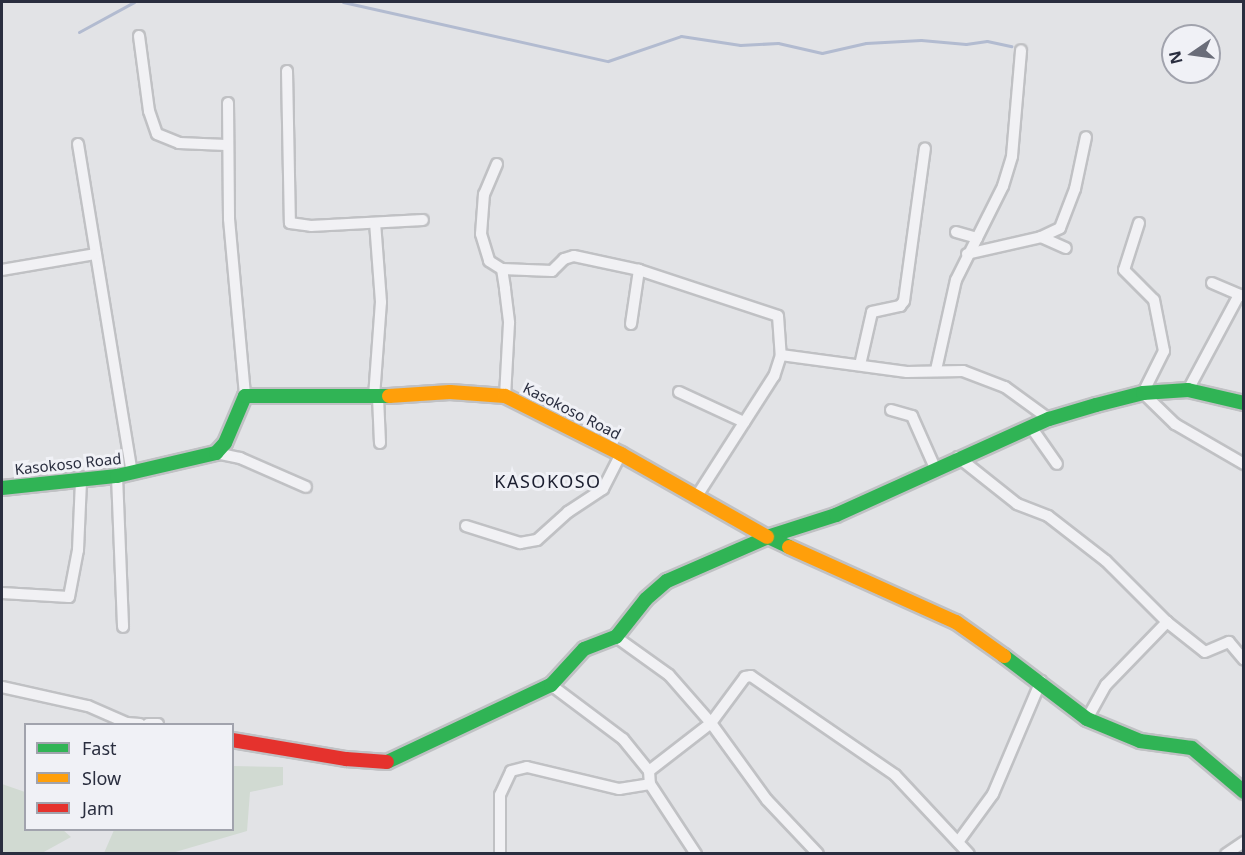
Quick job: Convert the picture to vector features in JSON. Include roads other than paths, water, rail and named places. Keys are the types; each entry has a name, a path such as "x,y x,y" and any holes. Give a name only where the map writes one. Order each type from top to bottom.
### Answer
{"street":[{"path":"139,36 149,111 157,134 179,143 226,145"},
{"path":"936,370 956,280 1003,186 1012,156 1021,50"},
{"path":"287,71 290,223 311,226 423,220"},
{"path":"216,453 225,443 245,396 226,145 228,103"},
{"path":"967,254 1041,237 1060,228 1067,214 1086,137"},
{"path":"78,144 132,473"},
{"path":"860,365 872,312 900,306 904,301 924,148"},
{"path":"497,164 484,194 481,234 489,261 502,269 552,271 571,256 639,270 776,314 782,327 781,355 767,390 697,496"},
{"path":"375,223 381,302 376,397 380,443"},
{"path":"1139,223 1124,270 1154,300 1164,351 1143,393"},
{"path":"956,232 976,238"},
{"path":"1041,237 1066,248"},
{"path":"2,270 96,254"},
{"path":"502,269 509,323 505,396"},
{"path":"631,324 639,270"},
{"path":"1188,390 1241,295 1212,283"},
{"path":"781,355 907,372 963,371 986,378 1035,405 1049,419"},
{"path":"234,740 365,762 393,762 551,685 584,649 616,637 646,599 667,582 768,537 836,515 958,457 1049,419 1143,393 1188,390 1244,403"},
{"name":"Kasokoso Road","path":"245,396 376,397 450,392 505,396 621,454 768,537 839,573 956,622 1041,681 1087,719 1127,739 1192,748 1244,792"},
{"path":"679,392 744,422"},
{"path":"1143,393 1175,424 1244,464"},
{"path":"891,410 906,411 916,421 935,468"},
{"path":"1031,427 1057,464"},
{"path":"216,453 240,458 306,487"},
{"name":"Kasokoso Road","path":"2,488 117,476 216,453"},
{"path":"466,526 520,543 537,540 568,512 603,489 621,454"},
{"path":"958,457 1017,504 1043,513 1081,540 1167,622 1204,652 1229,642 1244,660"},
{"path":"117,476 123,627"},
{"path":"2,593 69,597 78,550 81,480"},
{"path":"1087,719 1106,685 1167,622"},
{"path":"616,637 662,669 711,723 766,800 818,854"},
{"path":"649,771 711,723 745,677 751,676 895,775 969,854"},
{"path":"958,842 993,794 1041,681"},
{"path":"551,685 615,731 649,771 650,784 696,854"},
{"path":"2,687 88,706 127,723"},
{"path":"500,854 500,795 511,771 526,767 619,789 650,784"},
{"path":"1226,854 1244,842"}],"waterway":[{"path":"79,32 134,2"},
{"path":"343,2 608,61 681,36 740,45 778,43 822,53 866,43 921,40 966,44 987,41 1011,46"}],"district":[{"name":"KASOKOSO","path":"548,481"}]}
